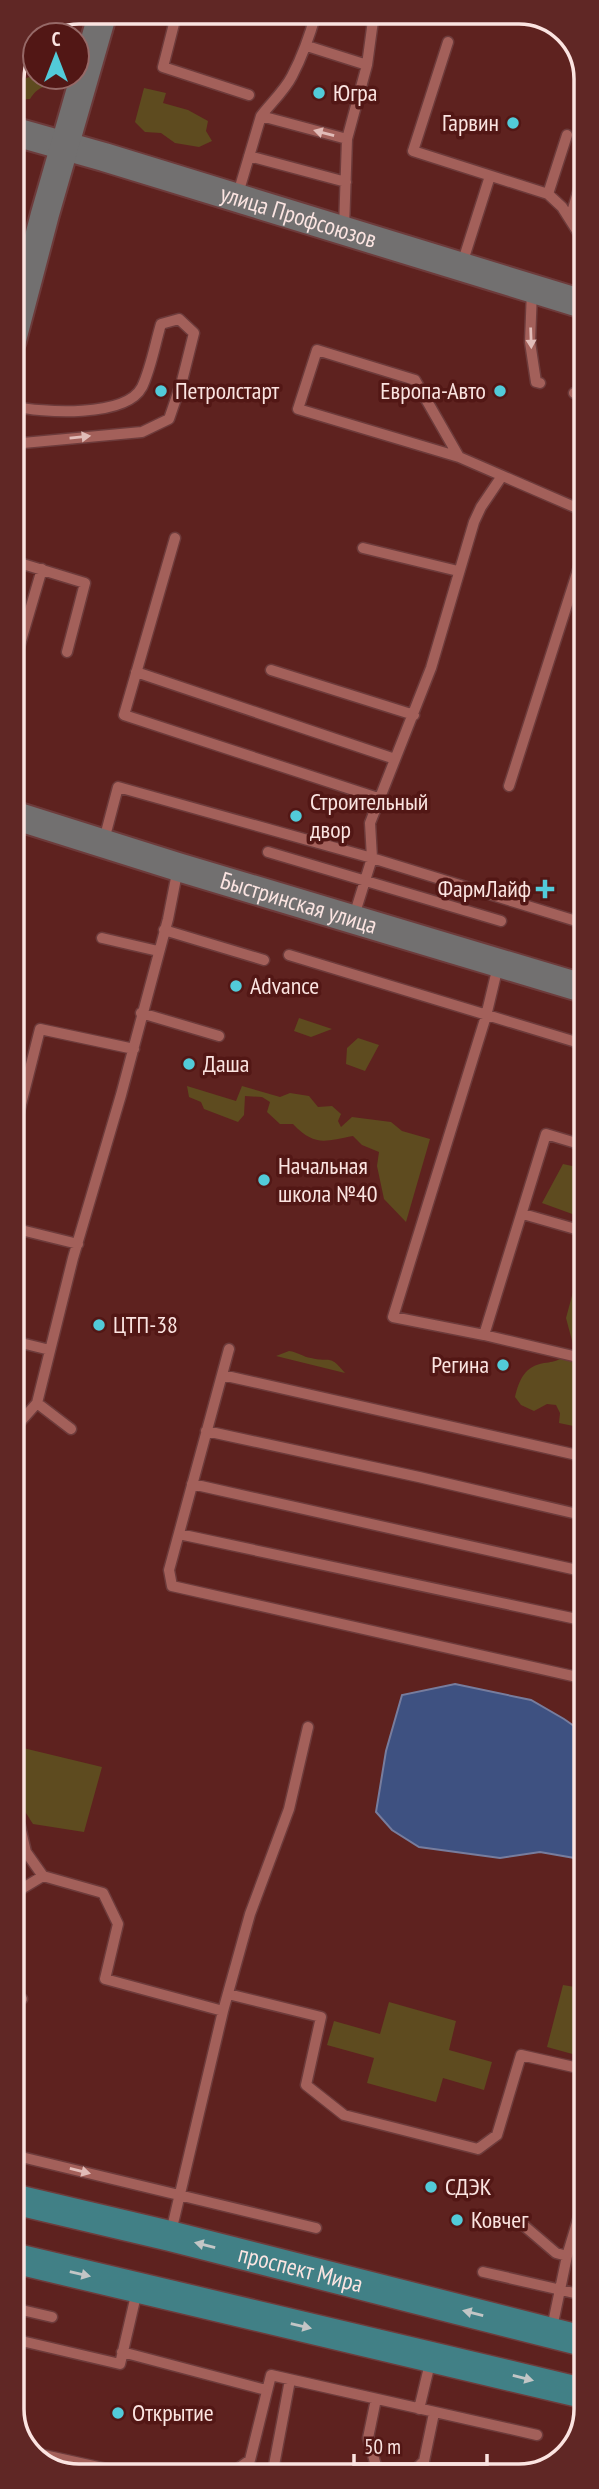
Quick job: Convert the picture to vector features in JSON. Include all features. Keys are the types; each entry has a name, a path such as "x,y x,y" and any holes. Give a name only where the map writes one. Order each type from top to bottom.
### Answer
{"main road":[{"path":"24,296 100,24"},
{"name":"улица Профсоюзов","path":"24,134 574,301"},
{"name":"Быстринская улица","path":"24,818 574,985"},
{"name":"проспект Мира","path":"24,2202 574,2339"},
{"path":"24,2261 574,2391"}],"lane":[{"path":"174,24 163,67 249,94"},
{"path":"236,199 261,116 292,77 307,46 313,25"},
{"path":"344,232 347,139 367,65 372,25"},
{"path":"448,42 413,151 548,194 562,207 574,226"},
{"path":"307,46 367,65"},
{"path":"261,116 347,139"},
{"path":"548,194 567,135"},
{"path":"249,156 346,182"},
{"path":"461,268 490,176"},
{"path":"570,219 574,206"},
{"path":"532,289 530,342 536,382 540,383"},
{"path":"24,409 104,410 123,403 141,389 151,373 161,324 179,318 194,333 178,380 169,419 142,432 24,443"},
{"path":"459,457 415,380 317,350 298,409 459,457 574,507"},
{"path":"353,919 372,858 370,823 378,798 414,715 458,571 481,508 502,476"},
{"path":"174,538 124,716 378,798"},
{"path":"363,548 458,571"},
{"path":"24,564 85,583 66,652"},
{"path":"24,630 42,569"},
{"path":"509,786 574,583"},
{"path":"271,670 414,715"},
{"path":"136,672 395,758"},
{"path":"102,843 118,787 372,858 574,920"},
{"path":"268,852 501,921"},
{"path":"24,1418 37,1403 78,1244 134,1049 178,867"},
{"path":"164,930 264,960"},
{"path":"102,938 158,951"},
{"path":"289,955 574,1042"},
{"path":"500,962 486,1016 393,1317 574,1356"},
{"path":"141,1013 219,1036"},
{"path":"24,1092 40,1029 134,1049"},
{"path":"484,1335 546,1134 574,1142"},
{"path":"523,1214 574,1229"},
{"path":"24,1231 78,1244"},
{"path":"24,1344 51,1350"},
{"path":"229,1349 169,1570 172,1586 574,1676"},
{"path":"222,1375 574,1454"},
{"path":"37,1403 71,1429"},
{"path":"206,1431 574,1513"},
{"path":"192,1484 574,1569"},
{"path":"179,1534 574,1618"},
{"path":"170,2236 223,2011 250,1914 289,1809 308,1727"},
{"path":"24,1844 26,1853 43,1876 103,1893 118,1924 105,1979 223,2011"},
{"path":"24,1887 43,1876"},
{"path":"228,1994 321,2017 306,2085 344,2115 478,2149 497,2134 521,2055 574,2067"},
{"path":"24,2158 316,2228"},
{"path":"522,2224 556,2253 567,2256"},
{"path":"551,2333 574,2233"},
{"path":"483,2272 574,2293"},
{"path":"24,2342 120,2364 138,2287"},
{"path":"24,2311 52,2317"},
{"path":"122,2352 266,2390"},
{"path":"419,2409 431,2356"},
{"path":"244,2464 250,2460 271,2375 537,2435"},
{"path":"274,2464 290,2380"},
{"path":"376,2399 368,2438 376,2464"},
{"path":"422,2464 434,2413"},
{"path":"53,2457 84,2464"}],"shaded area":[{"path":"144,88 166,93 163,103 188,110 208,121 206,131 212,141 199,147 175,143 161,133 145,132 135,122"},
{"path":"24,91 37,91 30,99 24,99"},
{"path":"299,1018 332,1029 311,1037 294,1031"},
{"path":"358,1038 379,1045 365,1071 346,1064 347,1048"},
{"path":"187,1086 236,1101 242,1086 280,1097 290,1093 309,1096 318,1107 332,1106 341,1114 338,1121 341,1127 352,1117 391,1122 402,1131 430,1139 406,1222 384,1199 377,1166 379,1152 362,1145 353,1136 314,1139 293,1124 280,1124 267,1112 270,1102 262,1097 245,1096 244,1115 238,1122 204,1109 201,1102 189,1097"},
{"path":"563,1164 574,1166 574,1215 542,1203"},
{"path":"574,1288 574,1348 566,1318"},
{"path":"289,1351 332,1361 345,1373 276,1356"},
{"path":"574,1360 574,1426 559,1423 560,1413 556,1405 547,1404 534,1411 521,1405 515,1397 521,1380 532,1367 554,1361"},
{"path":"24,1748 102,1767 84,1832 33,1824 24,1809"},
{"path":"563,1985 574,1987 574,2054 547,2047"},
{"path":"389,2002 456,2021 449,2050 492,2062 484,2090 443,2078 436,2102 367,2083 374,2058 327,2045 334,2021 380,2034"}],"water":[{"path":"455,1684 531,1700 574,1726 574,1858 540,1852 500,1858 419,1847 392,1830 376,1812 386,1751 402,1695"}],"place":[{"name":"Югра","path":"319,93"},
{"name":"Гарвин","path":"513,123"},
{"name":"Петролстарт","path":"161,391"},
{"name":"Европа-Авто","path":"500,391"},
{"name":"Строительный двор","path":"296,816"},
{"name":"ФармЛайф","path":"545,889"},
{"name":"Advance","path":"236,986"},
{"name":"Даша","path":"189,1064"},
{"name":"Начальная школа №40","path":"264,1180"},
{"name":"ЦТП-38","path":"99,1325"},
{"name":"Регина","path":"503,1365"},
{"name":"СДЭК","path":"431,2187"},
{"name":"Ковчег","path":"457,2220"},
{"name":"Открытие","path":"118,2413"}]}
